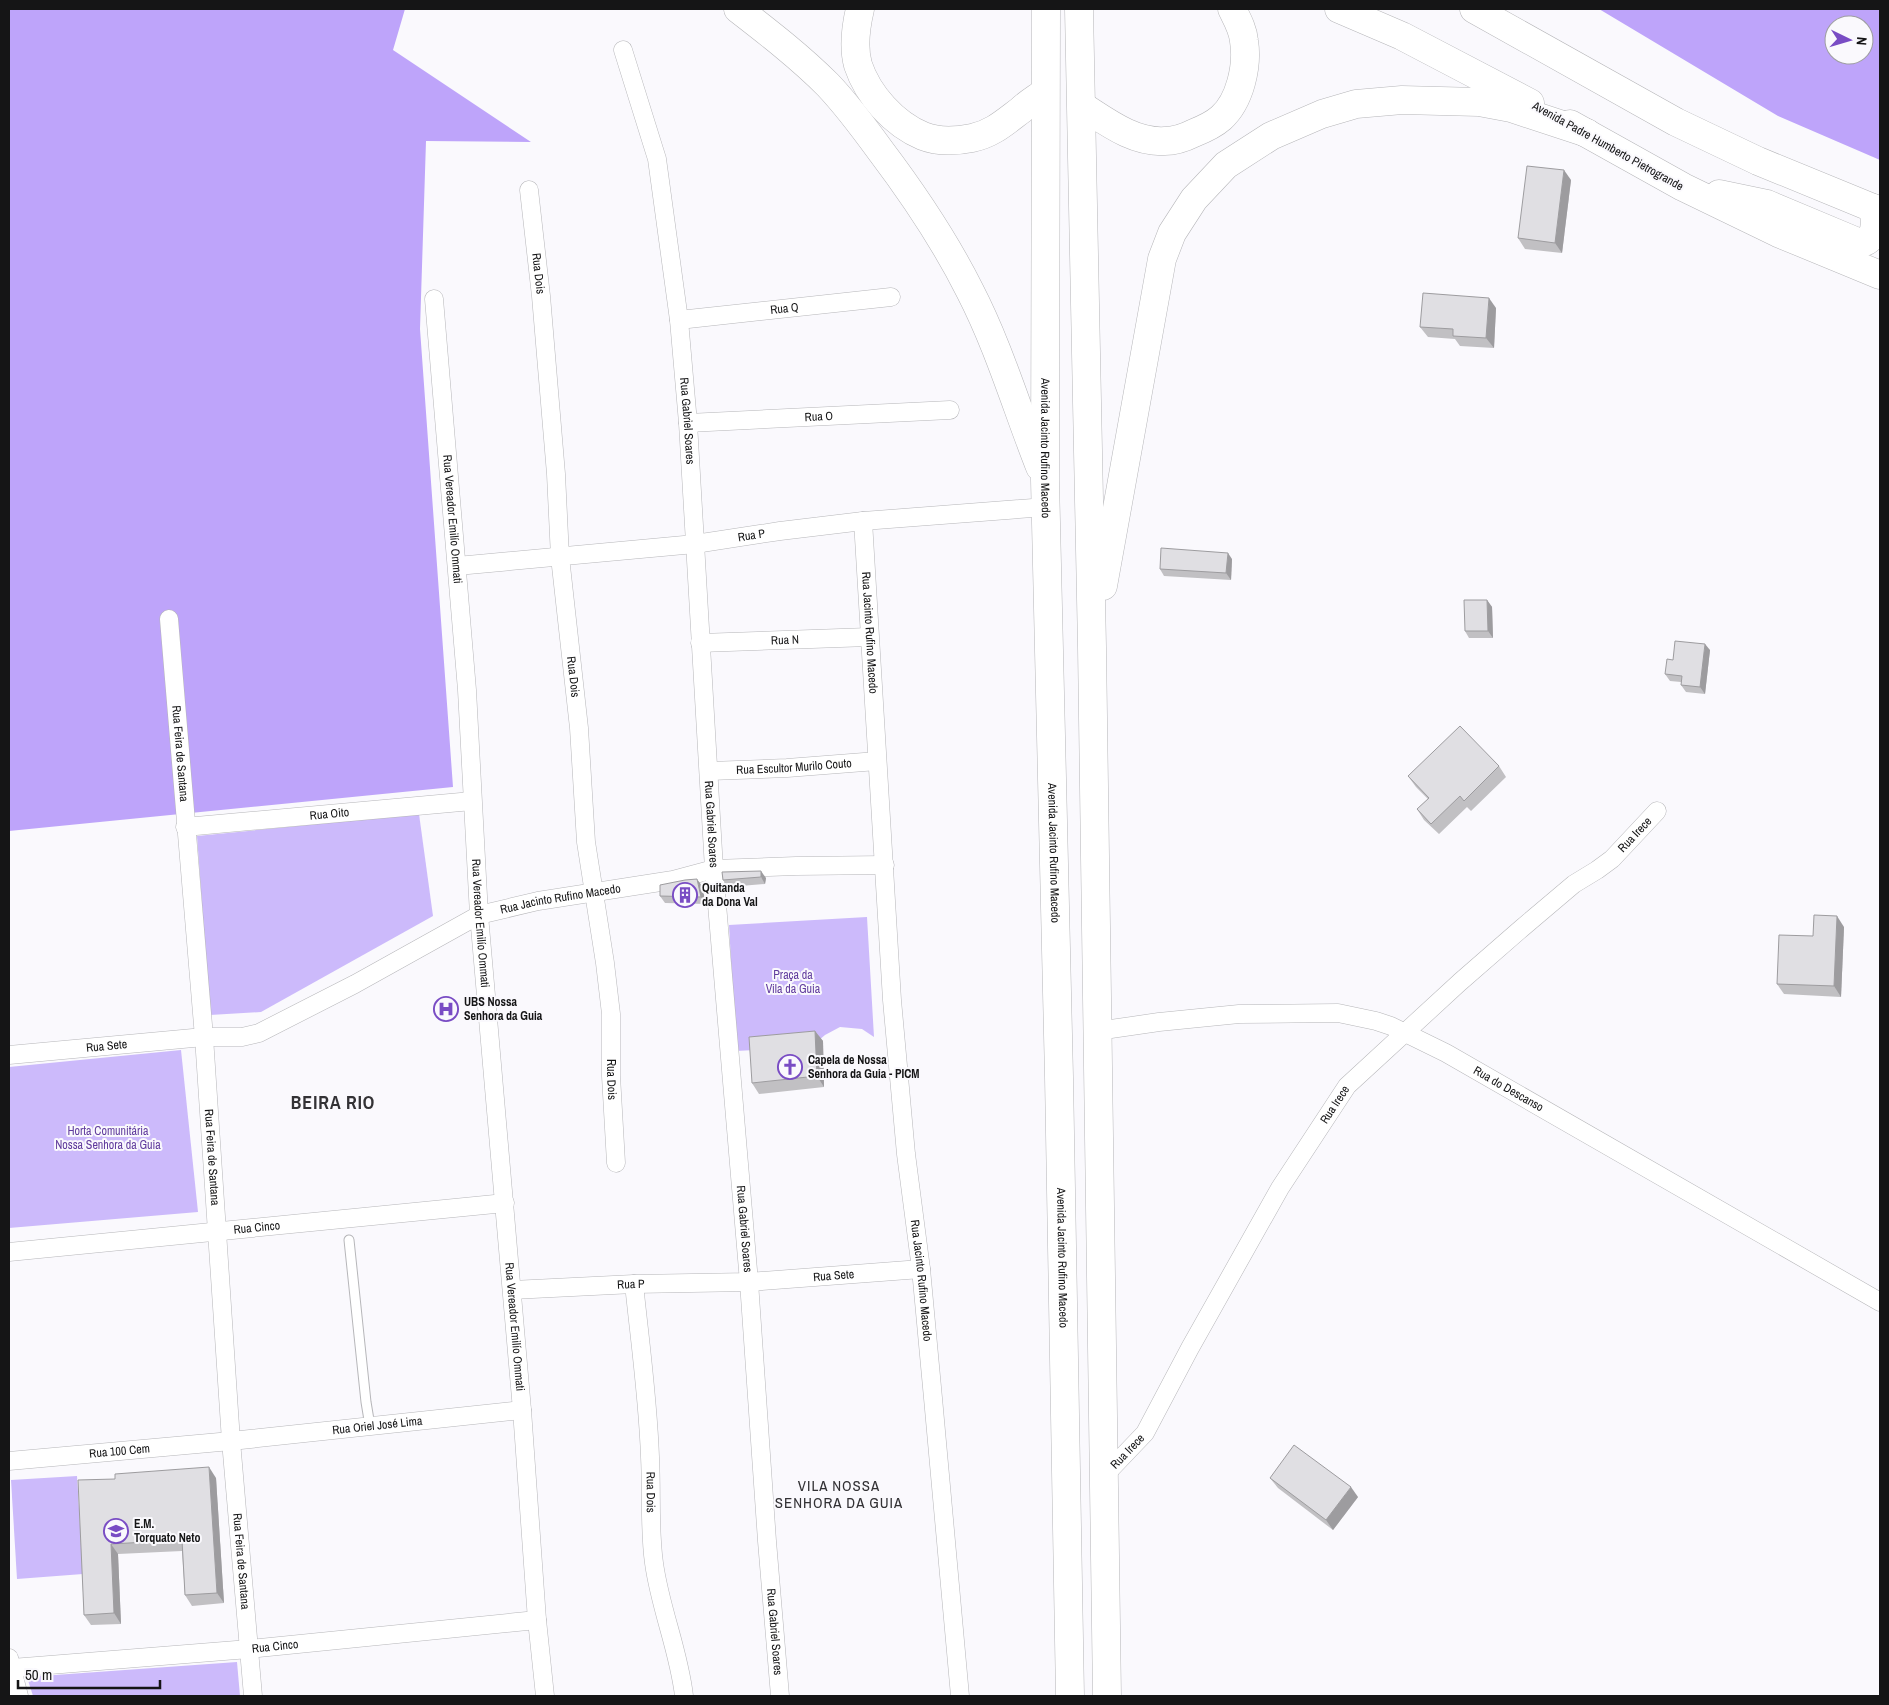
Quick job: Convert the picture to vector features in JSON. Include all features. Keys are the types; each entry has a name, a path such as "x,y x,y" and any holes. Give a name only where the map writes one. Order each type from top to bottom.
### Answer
{"main road":[{"path":"738,9 787,48 841,100 902,180 939,234 971,292 992,338 1045,480"},
{"path":"860,9 855,46 858,64 865,83 893,118 922,136 951,140 973,138 987,134 1004,124 1021,109 1046,92"},
{"name":"Avenida Jacinto Rufino Macedo","path":"1046,9 1045,480 1059,1077 1070,1696"},
{"path":"1080,9 1092,647 1107,1696"},
{"path":"1082,106 1132,136 1165,142 1186,137 1210,126 1222,117 1234,102 1240,85 1244,63 1244,41 1240,24 1232,9"},
{"name":"Avenida Padre Humberto Pietrogrande","path":"1339,9 1402,36 1587,133 1681,187 1778,233 1880,275"},
{"path":"1474,9 1676,122 1758,161 1876,210 1875,226 1867,241 1860,243 1767,204 1681,187"},
{"path":"1092,647 1162,259 1172,233 1194,199 1226,165 1271,136 1322,114 1356,104 1402,100 1479,102 1511,108 1587,133"},
{"path":"1054,836 1066,814 1072,811 1077,813 1080,820 1081,873 1096,942"},
{"path":"1059,1077 1069,1153 1070,1201 1074,1210 1086,1213 1094,1205 1099,1193"}],"street":[{"name":"Rua Gabriel Soares","path":"623,50 657,159 679,320 688,423 700,643 710,771 714,869 749,1282 780,1696"},
{"name":"Rua Dois","path":"529,190 541,296 556,474 560,557 579,728 586,842 611,1014 611,1076 616,1163"},
{"name":"Rua Q","path":"679,320 891,297"},
{"name":"Rua Vereador Emilío Ommati","path":"434,299 467,690 479,915 505,1203 544,1696"},
{"name":"Rua O","path":"688,423 950,410"},
{"name":"Rua P","path":"457,566 695,544 863,521 1046,507"},
{"name":"Rua Jacinto Rufino Macedo","path":"863,521 898,1074 921,1269 960,1696"},
{"name":"Rua Feira de Santana","path":"169,619 204,1037 231,1440 253,1696"},
{"name":"Rua N","path":"700,643 869,637"},
{"name":"Rua Escultor Murilo Couto","path":"710,771 787,768 877,761"},
{"name":"Rua Oito","path":"185,827 472,801"},
{"name":"Rua Irece","path":"1104,1476 1145,1433 1275,1196 1347,1086 1460,982 1554,901 1574,884 1612,859 1657,811"},
{"name":"Rua Jacinto Rufino Macedo","path":"204,1037 242,1037 259,1033 355,984 479,915 512,906 592,892 647,885 714,869 885,865"},
{"name":"Rua do Descanso","path":"1097,1032 1159,1022 1239,1014 1338,1013 1376,1020 1446,1054 1880,1302"},
{"name":"Rua Sete","path":"9,1054 204,1037"},
{"name":"Rua Cinco","path":"9,1252 505,1203"},
{"name":"Rua Sete","path":"749,1282 921,1269"},
{"name":"Rua P","path":"512,1290 634,1284 749,1282"},
{"name":"Rua Dois","path":"634,1284 646,1386 650,1457 651,1538 654,1563 680,1671 684,1696"},
{"name":"Rua Oriel José Lima","path":"231,1440 522,1410"},
{"name":"Rua 100 Cem","path":"9,1461 231,1440"},
{"name":"Rua Cinco","path":"10,1663 249,1649 537,1620"},
{"path":"10,1663 19,1696"}],"lane":[{"path":"349,1240 370,1426"}],"green space":[{"path":"419,814 433,916 261,1012 210,1015 197,836"},
{"name":"Praça da Vila da Guia","path":"867,917 874,1037 862,1029 840,1027 825,1035 811,1047 736,1051 729,925"},
{"name":"Horta Comunitária Nossa Senhora da Guia","path":"181,1050 198,1212 9,1228 9,1067"},
{"path":"77,1476 83,1574 17,1579 11,1480"},
{"path":"237,1662 240,1696 33,1696 27,1677"}],"shaded area":[{"path":"9,9 405,9 393,50 531,142 426,141 420,329 453,787 9,831"},
{"path":"1599,9 1880,9 1880,160 1778,116"}],"building":[{"path":"1527,166 1564,170 1555,243 1518,238"},
{"path":"1423,293 1489,298 1486,338 1453,336 1453,329 1420,327"},
{"path":"1161,548 1228,553 1226,573 1160,569"},
{"path":"1464,600 1487,600 1488,631 1465,631"},
{"path":"1675,641 1705,644 1700,687 1681,685 1682,676 1665,674 1667,659 1673,660"},
{"path":"1460,726 1499,766 1464,801 1460,796 1431,824 1417,809 1429,798 1408,776"},
{"path":"761,871 761,877 723,880 722,872"},
{"path":"697,879 701,897 660,896 660,885"},
{"path":"1814,915 1837,916 1834,986 1777,984 1779,935 1813,936"},
{"name":"Capela de Nossa Senhora da Guia - PICM","path":"815,1031 817,1076 752,1083 749,1037"},
{"path":"1294,1445 1351,1487 1326,1520 1270,1478"},
{"path":"209,1467 217,1593 185,1595 182,1540 111,1544 114,1613 84,1615 78,1480 115,1479 115,1474"}],"place":[{"name":"Quitanda da Dona Val","path":"685,895"},
{"name":"UBS Nossa Senhora da Guia","path":"446,1009"},
{"name":"Capela de Nossa Senhora da Guia - PICM","path":"790,1067"},
{"name":"E.M. Torquato Neto","path":"116,1531"}],"district":[{"name":"BEIRA RIO","path":"333,1103"},
{"name":"VILA NOSSA SENHORA DA GUIA","path":"839,1494"}]}
